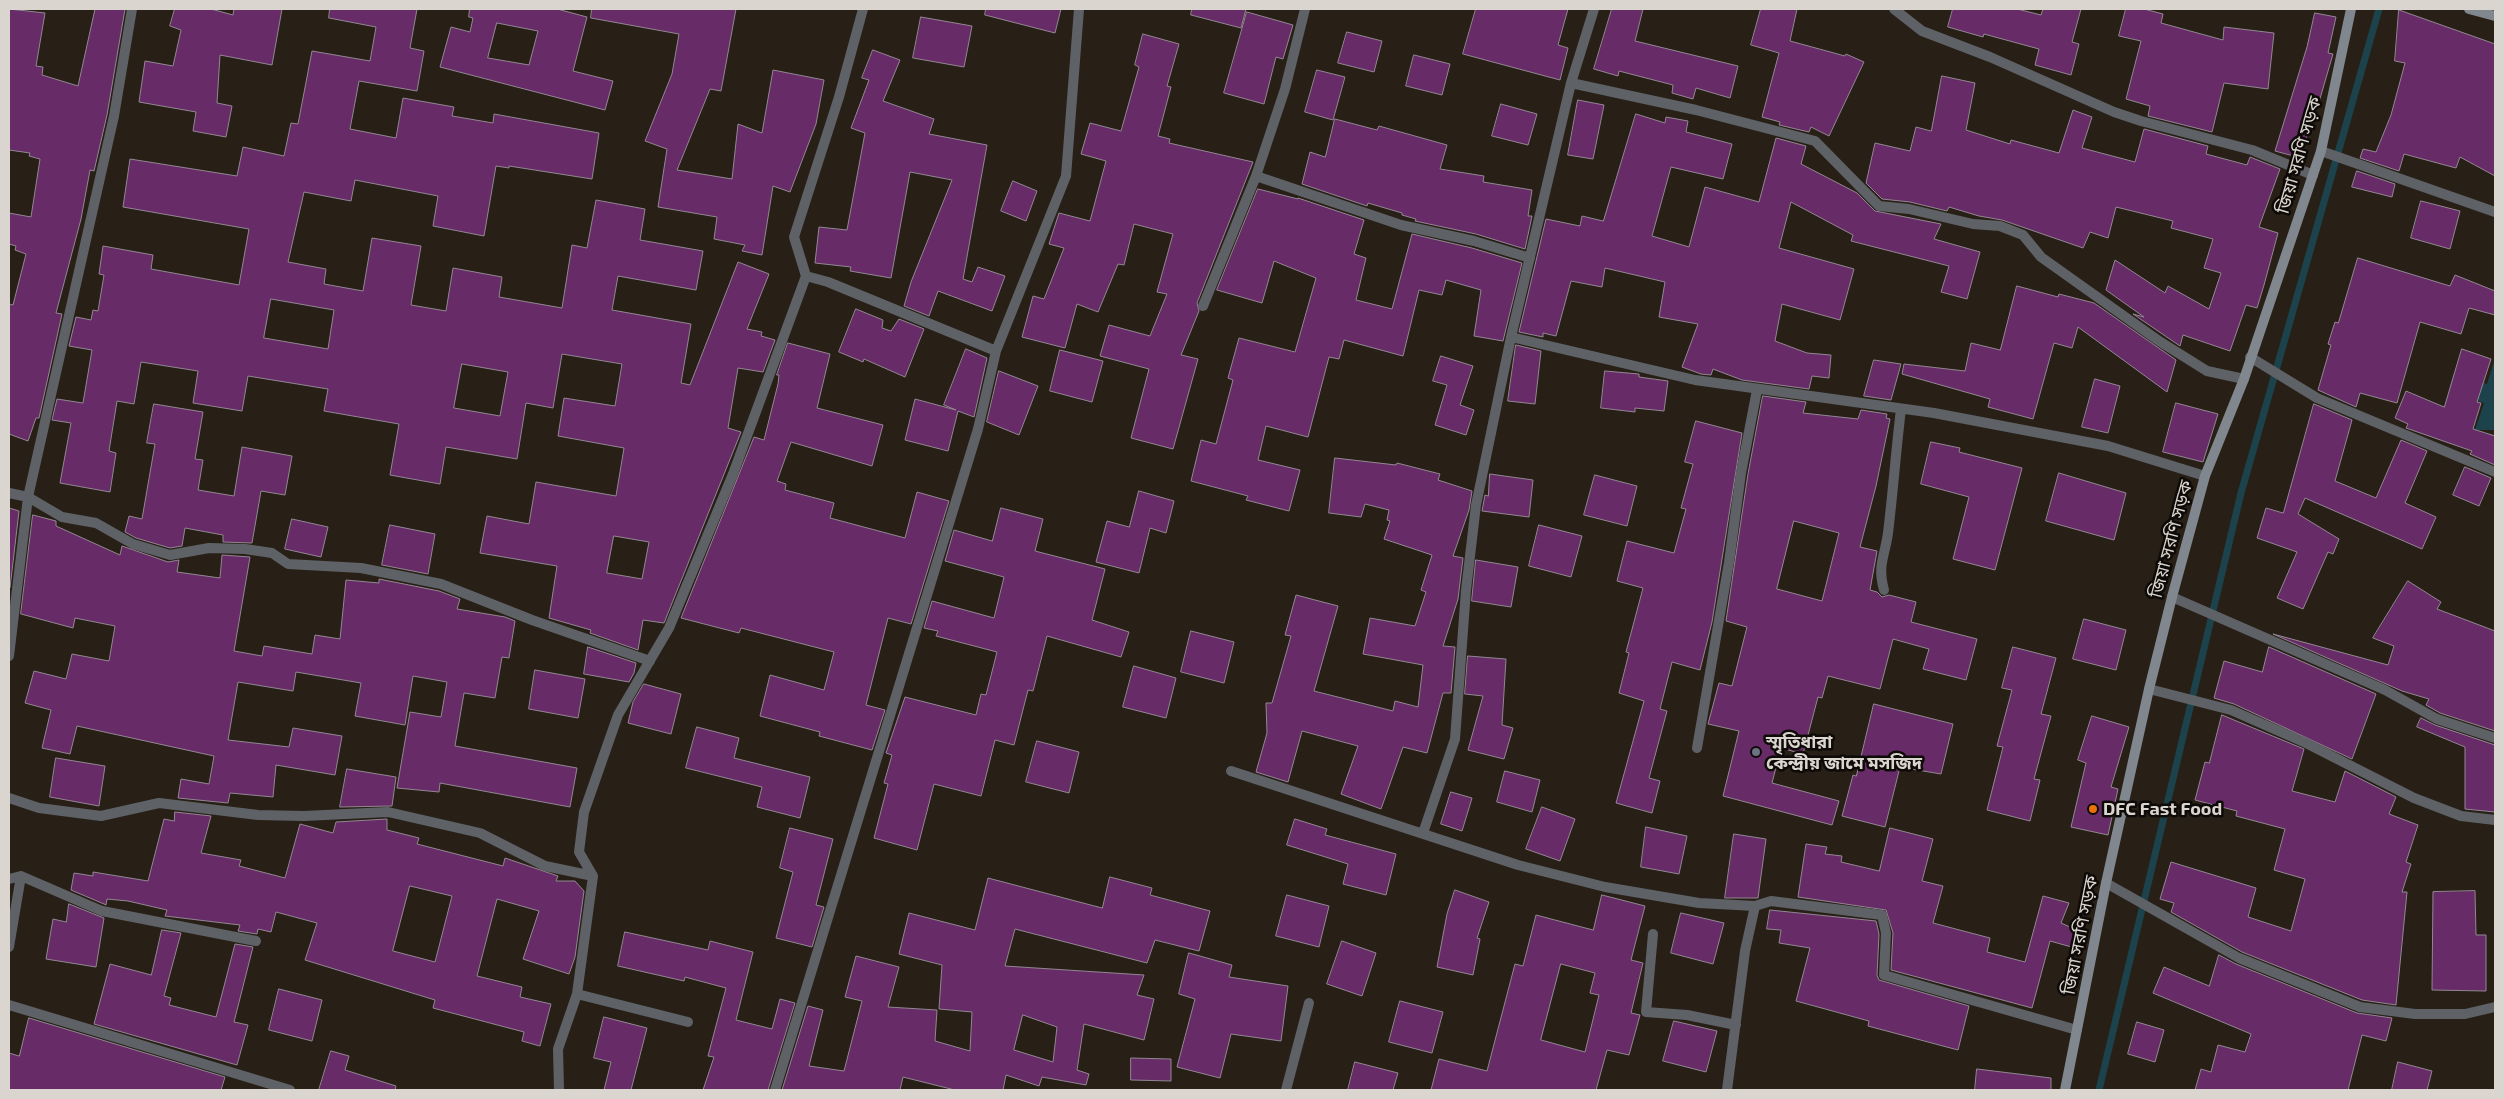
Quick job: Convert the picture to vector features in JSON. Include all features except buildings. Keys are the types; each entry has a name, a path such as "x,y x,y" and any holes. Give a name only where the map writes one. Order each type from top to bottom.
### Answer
{"main road":[{"name":"জিয়া সরণি সড়ক","path":"2065,1090 2106,883 2149,689 2172,597 2205,476 2244,379 2250,356 2321,151 2351,9"},
{"path":"2469,9 2495,16"}],"street":[{"path":"9,656 28,497 114,116 132,9"},
{"path":"559,1090 558,1049 577,994 593,876 578,852 584,812 618,715 670,628 733,474 806,276 794,237 839,97 863,9"},
{"path":"775,1090 978,429 996,351 1066,176 1079,9"},
{"path":"1203,306 1256,176 1285,89 1305,9"},
{"path":"1423,833 1455,739 1466,590 1476,505 1510,337 1571,83 1594,9"},
{"path":"1894,9 1922,31 1990,57 2114,112 2140,121 2252,150 2313,175"},
{"path":"1571,83 1696,110 1815,141 1879,206 1909,209 1974,224 2000,226 2023,235 2041,256 2159,341 2207,371 2244,379"},
{"path":"2321,151 2495,212"},
{"path":"1256,176 1401,225 1474,241 1530,258"},
{"path":"806,276 828,282 996,351"},
{"path":"1510,337 1695,380 1901,409 2108,446 2205,476"},
{"path":"2250,356 2317,398 2495,472"},
{"path":"1697,748 1729,562 1741,472 1757,390"},
{"path":"1884,590 1880,574 1880,563 1887,536 1901,409"},
{"path":"9,493 28,497 62,517 96,523 133,544 170,555 209,548 245,549 272,553 288,564 361,568 441,584 532,620 650,661"},
{"path":"2172,597 2385,690 2437,720 2495,738"},
{"path":"2149,689 2231,710 2306,743 2414,798 2461,816 2495,820"},
{"path":"1231,771 1518,864 1605,887 1699,903 1755,906 1771,901 1882,915 1886,933 1884,975 2077,1030"},
{"path":"9,798 39,808 102,816 159,803 258,815 304,816 388,812 480,833 545,866 593,876"},
{"path":"9,947 21,876"},
{"path":"9,879 21,876 102,911 256,941"},
{"path":"2106,883 2239,958 2360,1006 2415,1014 2465,1014 2495,1007"},
{"path":"1727,1090 1745,951 1755,906"},
{"path":"1653,934 1646,1012 1686,1015 1736,1025"},
{"path":"577,994 688,1022"},
{"path":"1286,1090 1309,1003"},
{"path":"9,1005 290,1090"}],"water":[{"path":"2494,362 2495,430 2475,430 2484,403 2449,389 2454,373 2487,384"}],"waterway":[{"path":"2099,1090 2241,493 2379,9"}],"place":[{"name":"স্মৃতিধারা কেন্দ্রীয় জামে মসজিদ","path":"1756,752"},
{"name":"DFC Fast Food","path":"2093,809"}]}
